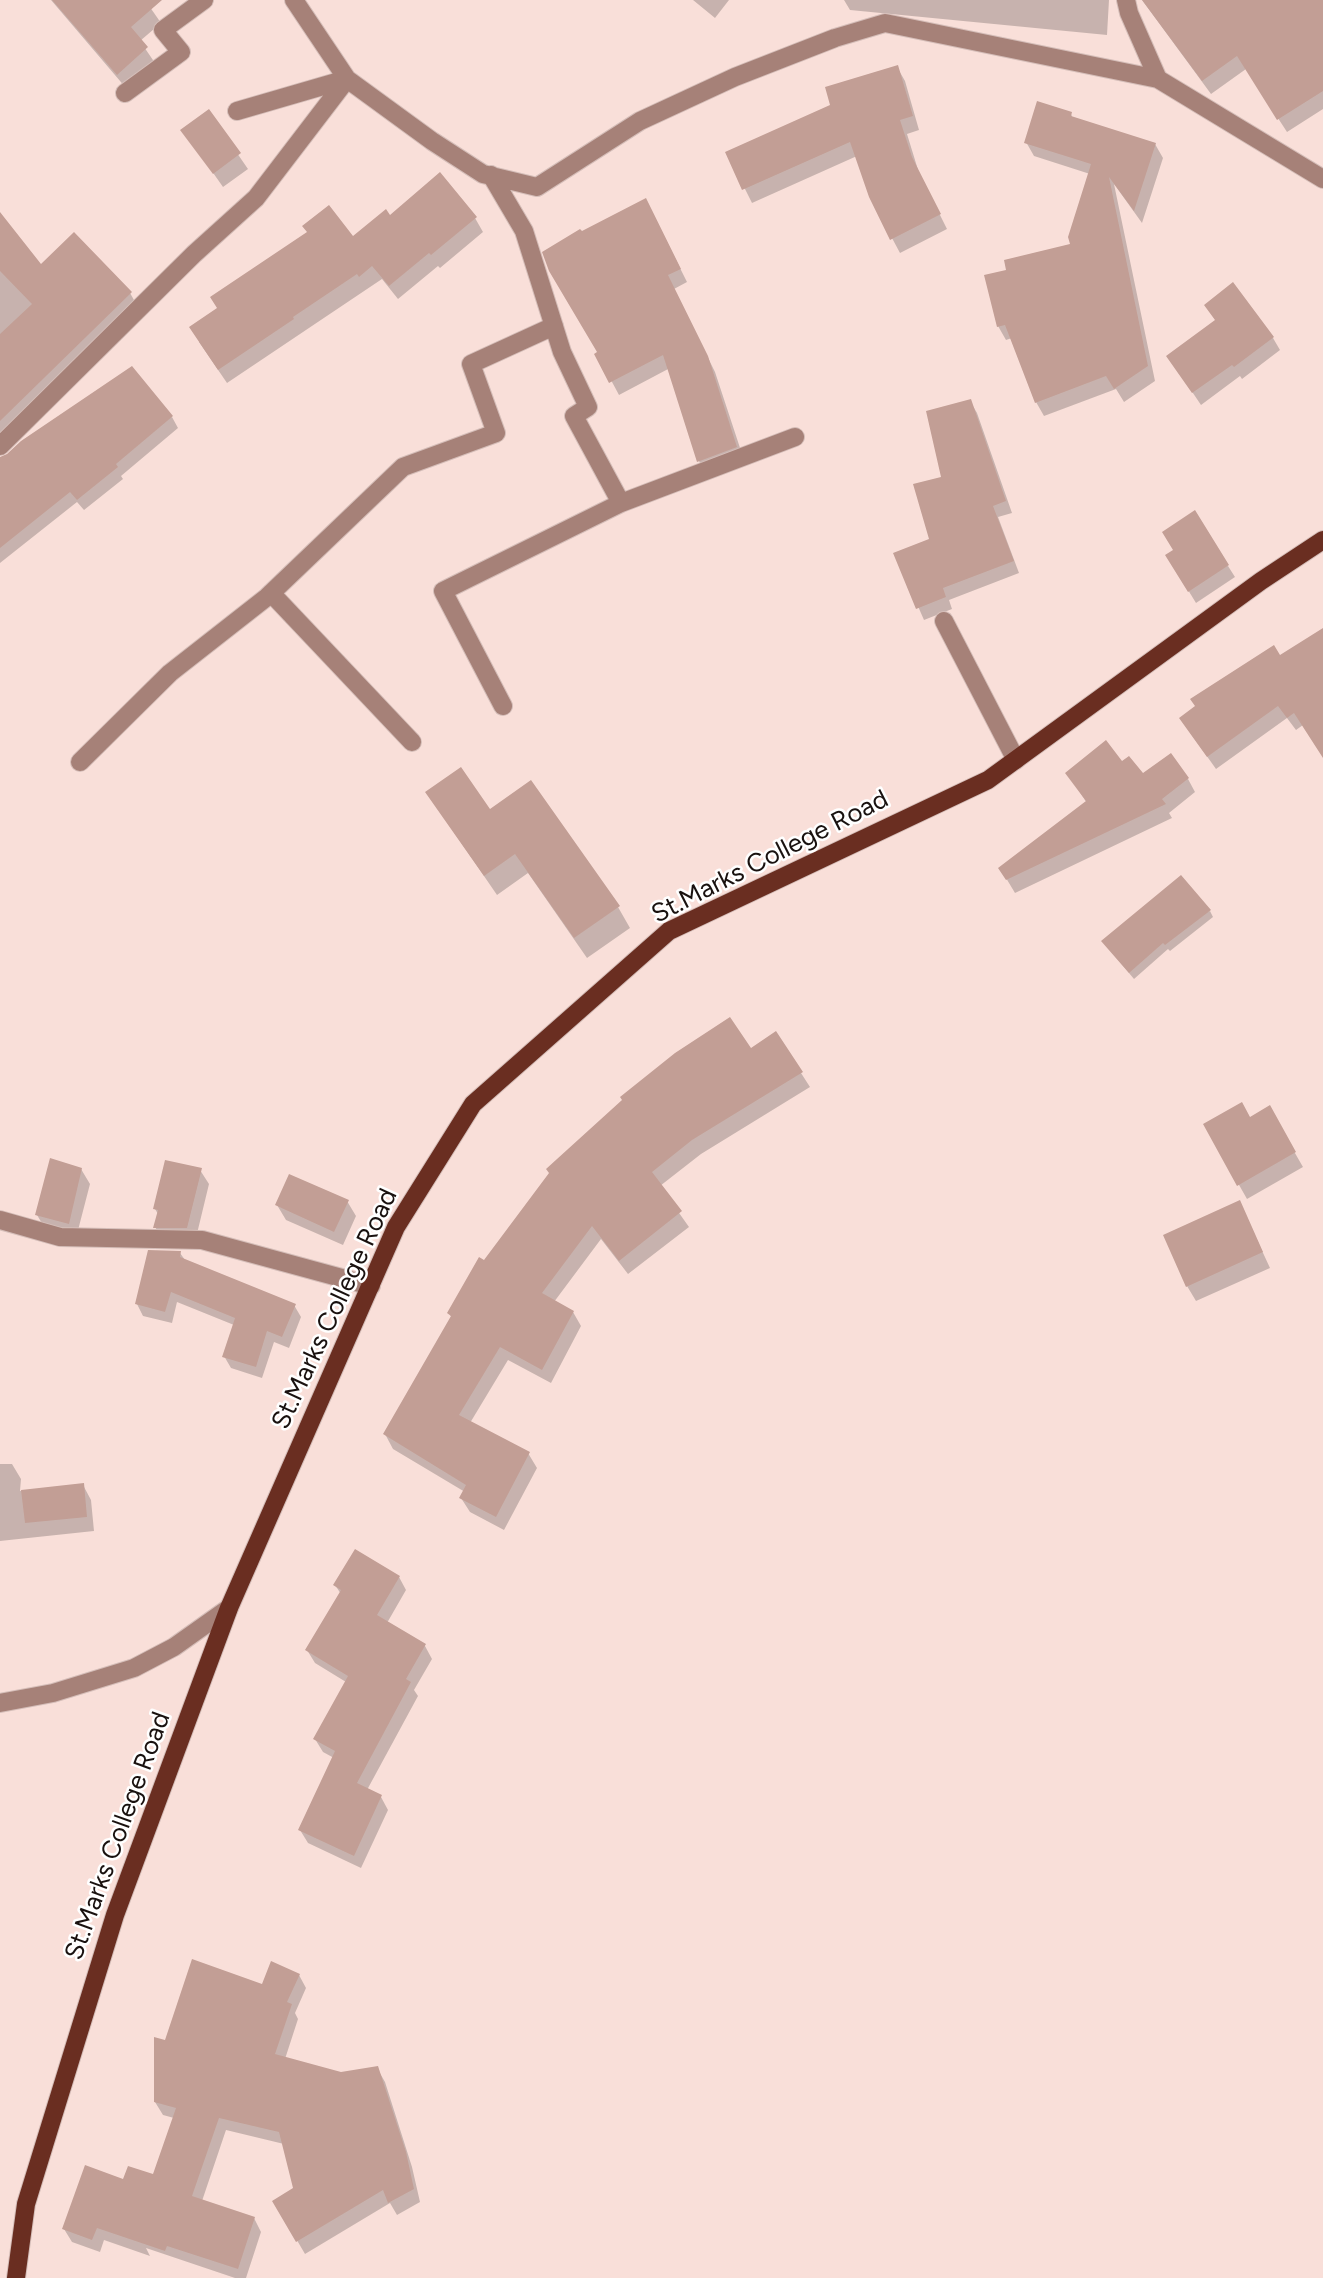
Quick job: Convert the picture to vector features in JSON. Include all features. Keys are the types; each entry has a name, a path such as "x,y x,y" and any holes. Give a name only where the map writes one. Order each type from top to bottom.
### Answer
{"main road":[{"name":"St.Marks College Road","path":"16,2278 26,2204 115,1915 229,1608 396,1227 473,1104 669,932 988,780 1261,581 1323,540"}],"street":[{"path":"125,93 181,52 163,30 204,0"},
{"path":"293,0 348,79 432,141 483,174 537,187 640,121 734,76 835,38 885,23 1158,79 1323,178"},
{"path":"1126,0 1129,13 1158,79"},
{"path":"237,111 348,79"},
{"path":"0,446 194,254 256,198 348,79"},
{"path":"491,176 524,231 562,352 587,407 575,416 621,503"},
{"path":"80,762 170,673 271,593 403,467 496,433 471,364 554,326"},
{"path":"503,706 443,591 621,503 795,437"},
{"path":"271,593 411,742"},
{"path":"944,621 1016,760"},
{"path":"0,1220 60,1237 202,1240 371,1286"},
{"path":"0,1703 53,1693 134,1668 174,1647 229,1608"}],"building":[{"path":"52,0 162,0 131,27 148,47 117,75"},
{"path":"1142,0 1323,0 1323,91 1277,120 1237,56 1202,81"},
{"path":"898,65 913,116 900,120 912,157 941,214 890,240 869,197 850,142 742,190 725,152 830,105 825,87"},
{"path":"1037,101 1072,112 1071,116 1156,143 1134,211 1109,177 1148,366 1114,389 1106,376 1035,403 1005,325 997,327 984,275 1006,270 1004,260 1070,244 1068,237 1091,164 1024,143"},
{"path":"209,109 241,153 213,174 180,130"},
{"path":"440,172 477,217 389,286 372,266 218,370 189,327 217,308 210,297 307,232 302,226 329,205 353,236 386,209 390,215"},
{"path":"646,198 681,269 668,275 708,356 737,447 697,462 663,355 609,383 594,354 597,352 549,271 542,252 580,229 582,231"},
{"path":"0,212 41,264 74,232 132,292 0,421 0,334 32,304 0,271"},
{"path":"1233,282 1274,337 1234,367 1232,365 1192,393 1166,356 1215,320 1204,305"},
{"path":"132,366 173,416 116,464 118,467 77,500 70,492 0,548 0,457"},
{"path":"971,399 1006,501 993,506 1014,561 943,588 946,597 916,609 893,553 929,539 913,484 941,477 926,411"},
{"path":"1195,510 1229,565 1188,592 1165,555 1173,550 1162,532"},
{"path":"1323,628 1323,758 1294,713 1287,718 1278,706 1207,757 1179,718 1195,706 1190,699 1274,645 1280,655"},
{"path":"1106,740 1122,761 1129,756 1143,773 1171,753 1189,778 1162,799 1166,804 1006,880 998,868 1086,801 1065,773"},
{"path":"461,767 490,809 531,780 620,906 574,938 515,854 484,876 425,792"},
{"path":"1181,875 1211,910 1165,945 1163,943 1129,973 1101,941"},
{"path":"730,1017 751,1048 776,1031 803,1072 692,1140 652,1172 682,1211 619,1261 592,1226 542,1293 574,1311 542,1370 500,1347 459,1415 530,1452 496,1517 459,1498 466,1485 383,1434 451,1316 447,1313 479,1257 484,1260 549,1173 546,1169 622,1100 620,1097 675,1053"},
{"path":"1242,1102 1250,1117 1270,1105 1296,1152 1237,1186 1203,1124"},
{"path":"50,1158 82,1168 69,1224 35,1215"},
{"path":"165,1160 202,1168 187,1228 153,1228 158,1210 153,1209"},
{"path":"289,1174 349,1200 334,1232 275,1205"},
{"path":"1240,1200 1263,1252 1186,1287 1163,1235"},
{"path":"148,1250 181,1251 180,1257 296,1304 282,1337 267,1331 256,1367 222,1357 235,1318 171,1292 165,1312 135,1304"},
{"path":"84,1483 87,1517 25,1523 21,1490"},
{"path":"355,1549 400,1576 377,1615 426,1644 406,1679 411,1682 357,1783 382,1795 354,1856 298,1830 335,1751 313,1739 348,1676 305,1650 341,1590 333,1585"},
{"path":"192,1959 262,1984 271,1961 300,1974 287,2002 292,2004 275,2054 341,2072 378,2066 406,2152 414,2189 388,2203 383,2190 296,2242 272,2201 293,2188 279,2132 219,2118 192,2196 255,2217 238,2269 167,2246 165,2251 97,2228 92,2240 62,2229 85,2165 123,2179 128,2166 153,2174 176,2108 154,2102 154,2037 165,2040"}]}
